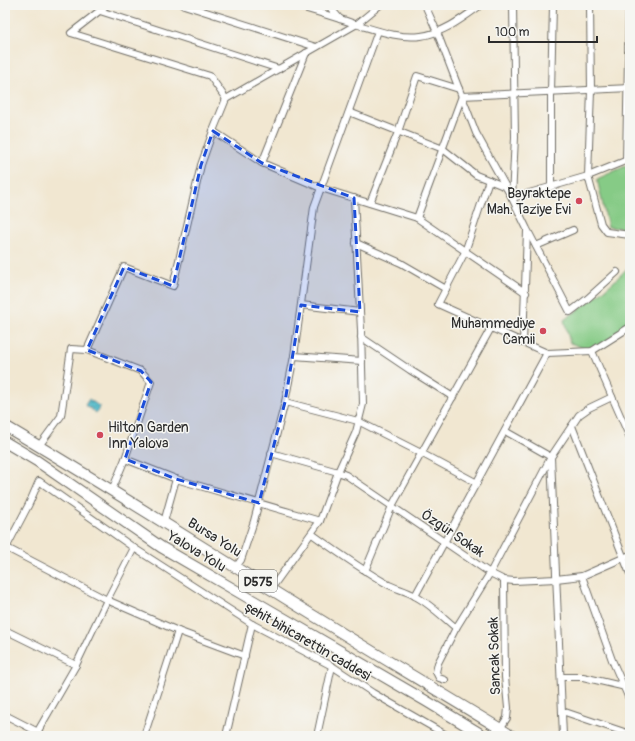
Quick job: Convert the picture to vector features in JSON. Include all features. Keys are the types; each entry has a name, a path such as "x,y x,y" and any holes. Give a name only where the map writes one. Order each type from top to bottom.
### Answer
{"highway":[{"name":"Bursa Yolu","path":"5,426 112,490 436,691 512,736"},
{"name":"Yalova Yolu","path":"5,442 37,460 161,546 484,736"}],"street":[{"path":"107,5 72,33 210,76 226,99"},
{"path":"184,5 316,47"},
{"path":"294,5 378,30 408,37 423,36 437,32 455,23 481,5"},
{"path":"328,5 340,19"},
{"path":"87,350 124,268 173,286 201,165 226,99 357,24 380,5"},
{"path":"425,5 476,133 512,198 570,312 617,272"},
{"path":"512,198 515,137 514,5"},
{"path":"551,186 553,5"},
{"path":"590,5 591,90 588,176 601,224 607,232 630,235"},
{"path":"512,198 588,176 628,160 629,5"},
{"path":"100,11 279,69"},
{"path":"236,567 241,560 259,503 285,402 294,356 314,207 378,30"},
{"path":"262,163 306,53"},
{"path":"370,203 398,132 417,76 459,88"},
{"path":"462,96 629,88"},
{"path":"417,218 462,96"},
{"path":"349,112 443,149 476,175 506,187"},
{"path":"213,131 262,163 321,188 417,218 526,293"},
{"path":"489,180 465,252 438,304 547,353 592,351 629,329"},
{"path":"270,589 312,534 320,521 338,472 356,432 363,404 354,198"},
{"path":"523,343 526,293 527,229"},
{"path":"536,246 573,230"},
{"path":"356,242 401,263 446,289"},
{"path":"301,305 360,312"},
{"path":"365,571 392,506 491,328"},
{"path":"361,337 410,370 453,396"},
{"path":"39,446 61,416 71,349 87,350 141,372 151,382 125,459 112,490"},
{"path":"592,351 630,438"},
{"path":"415,596 547,353"},
{"path":"294,356 362,361"},
{"path":"445,680 439,678 436,672 438,663 456,628 490,573 551,457 579,415 588,408 612,397"},
{"path":"285,402 358,421 477,483"},
{"path":"572,426 630,574"},
{"path":"505,431 551,457"},
{"name":"Özgür Sokak","path":"271,453 346,475 490,573 504,580 556,579 582,576 630,555"},
{"path":"551,457 563,736"},
{"path":"125,459 176,479 320,521"},
{"path":"164,522 176,479"},
{"name":"şehit bihicarettin caddesi","path":"5,548 29,504 39,481 134,548 252,624 332,666 440,734 448,736"},
{"path":"312,534 365,571 390,586 415,596 438,612 456,628"},
{"path":"5,548 107,600 178,631 245,656"},
{"path":"5,715 38,735 76,665 134,548"},
{"path":"582,576 612,660 627,687 630,701"},
{"name":"Sancak Sokak","path":"500,729 507,718 508,708 505,676 504,580"},
{"path":"226,736 252,624"},
{"path":"5,630 76,665"},
{"path":"144,736 178,631"},
{"path":"317,736 332,666"},
{"path":"561,677 582,677 627,687"},
{"path":"562,711 630,734"}],"highlighted area":[{"path":"213,131 262,163 354,198 360,312 301,305 285,402 259,503 176,479 125,459 151,382 141,371 87,350 124,267 173,286 201,165"}],"green space":[{"path":"630,164 630,229 608,227 597,179"},
{"path":"630,265 630,325 592,351 570,343 564,320 607,288"}],"water":[{"path":"89,399 100,407 96,413 85,405"}],"place":[{"name":"Bayraktepe Mah. Taziye Evi","path":"579,201"},
{"name":"Muhammediye Camii","path":"543,331"},
{"name":"Hilton Garden Inn Yalova","path":"100,435"}]}
